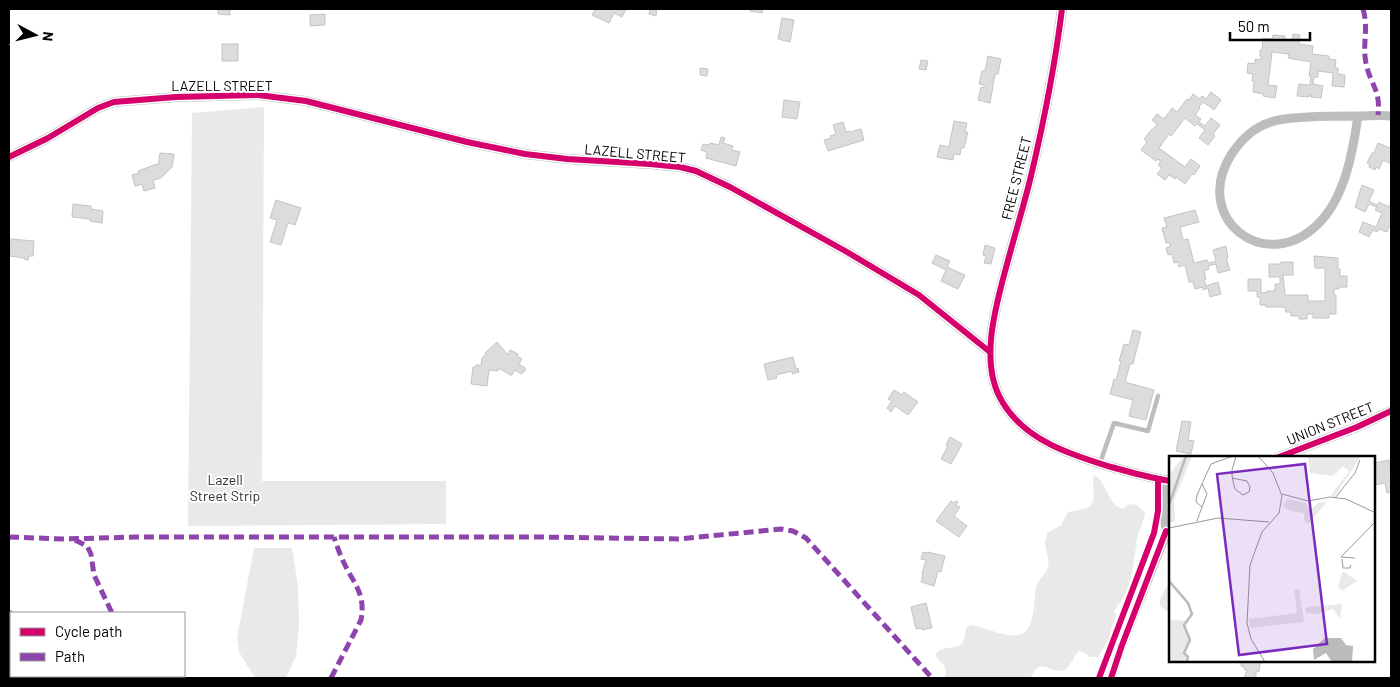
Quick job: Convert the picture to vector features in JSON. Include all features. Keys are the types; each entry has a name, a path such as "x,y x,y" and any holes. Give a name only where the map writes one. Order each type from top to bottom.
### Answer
{"street":[{"name":"FREE STREET","path":"990,352 994,314 1033,168 1054,63 1062,9"},
{"name":"LAZELL STREET","path":"9,157 48,138 98,108 114,102 176,97 258,95 306,101 480,146 525,154 562,159 650,164 696,171 730,187 919,294 990,352"},
{"path":"1358,116 1355,140 1341,186 1330,209 1320,223 1308,234 1289,242 1272,245 1257,243 1234,228 1226,218 1221,206 1219,192 1226,162 1245,137 1271,122 1285,119 1333,116 1358,116 1391,116"},
{"path":"990,352 996,388 1002,402 1011,414 1027,429 1045,441 1077,456 1168,480 1163,505 1168,527 1119,651 1112,678"},
{"name":"UNION STREET","path":"1282,456 1357,428 1391,411"}],"lane":[{"path":"1100,463 1114,423 1148,431 1158,396"}],"green space":[{"name":"Lazell Street Strip","path":"264,107 262,481 446,481 446,524 188,526 192,113"},
{"path":"1094,475 1099,478 1110,498 1118,507 1123,509 1129,504 1137,505 1145,513 1137,539 1129,585 1114,611 1116,615 1109,639 1098,657 1090,657 1079,651 1064,670 1038,667 1031,678 945,678 945,668 937,658 936,653 959,645 965,637 966,628 970,625 1010,635 1022,634 1026,631 1032,620 1036,587 1048,567 1045,544 1047,533 1061,525 1068,512 1084,509 1092,504"},
{"path":"254,548 292,548 298,586 299,625 296,656 286,678 255,678 239,652 237,638"},
{"path":"1169,584 1169,612 1160,605 1163,593"}],"shaded area":[{"path":"9,609 14,612 10,612 10,677 42,678 9,678"}],"building":[{"path":"218,9 230,10 230,15 218,14"},
{"path":"595,9 626,9 622,17 614,13 609,23 592,15"},
{"path":"650,9 657,9 656,16 649,14"},
{"path":"750,9 763,9 762,13 750,11"},
{"path":"325,14 325,25 310,26 310,15"},
{"path":"782,18 794,20 790,42 778,39"},
{"path":"1293,34 1300,35 1299,44 1313,46 1312,54 1329,56 1329,59 1336,60 1335,68 1338,68 1338,74 1345,75 1344,87 1332,86 1333,73 1318,71 1318,77 1314,77 1313,84 1323,86 1321,98 1311,97 1311,95 1309,97 1297,96 1299,84 1310,85 1311,62 1288,58 1289,54 1272,52 1268,85 1277,86 1275,98 1253,92 1253,74 1247,73 1248,63 1255,64 1255,59 1261,60 1260,50 1262,51 1263,38 1272,39 1273,35 1285,36 1285,40 1292,40"},
{"path":"222,44 238,44 238,61 222,61"},
{"path":"988,56 1001,59 998,74 995,74 990,103 978,100 981,87 984,88 984,85 979,84 982,71 985,71"},
{"path":"921,60 928,61 926,70 919,69"},
{"path":"700,68 708,69 707,76 700,75"},
{"path":"1211,92 1221,100 1214,110 1203,102 1195,115 1201,119 1199,122 1205,126 1211,118 1220,125 1208,145 1199,138 1205,130 1197,124 1195,126 1185,118 1171,136 1169,134 1159,148 1185,167 1191,159 1200,166 1185,184 1176,177 1175,179 1169,175 1165,180 1157,174 1162,168 1158,165 1161,161 1157,159 1156,161 1141,150 1147,142 1144,139 1157,124 1152,120 1157,114 1164,119 1172,108 1177,112 1193,94 1200,99 1202,96 1206,99"},
{"path":"784,100 800,102 797,119 782,117"},
{"path":"954,121 967,123 965,132 968,132 964,148 961,148 960,155 954,154 953,160 937,157 940,145 949,147"},
{"path":"843,122 846,132 861,129 864,140 828,151 824,140 836,134 833,125"},
{"path":"721,137 725,138 723,143 733,146 732,150 740,152 736,166 706,158 707,152 701,150 703,144 719,145"},
{"path":"1378,143 1391,147 1391,164 1383,160 1379,169 1376,167 1375,170 1369,167 1370,165 1367,163"},
{"path":"160,153 174,154 172,167 161,178 153,180 155,188 144,191 142,184 135,186 132,175 157,164 158,166"},
{"path":"1362,185 1374,190 1369,201 1377,205 1379,202 1389,207 1391,202 1391,227 1389,226 1387,232 1379,229 1377,232 1373,230 1369,237 1359,232 1363,222 1376,227 1382,213 1375,210 1377,207 1369,204 1365,212 1355,207"},
{"path":"276,200 301,208 295,225 288,223 281,245 270,242 277,220 270,218"},
{"path":"73,204 91,206 91,209 103,211 102,223 90,221 90,219 72,217"},
{"path":"1195,210 1199,222 1180,227 1183,240 1188,239 1194,263 1207,260 1208,263 1216,261 1213,250 1226,246 1228,258 1226,258 1230,270 1218,273 1216,264 1208,266 1209,269 1204,271 1206,286 1218,282 1221,294 1210,297 1208,288 1203,290 1203,287 1195,289 1193,282 1189,282 1185,265 1179,267 1178,262 1174,263 1172,254 1168,255 1166,248 1170,247 1169,242 1166,243 1162,228 1167,227 1164,218"},
{"path":"11,239 34,241 33,256 29,256 28,260 10,256 9,242 11,242"},
{"path":"985,245 995,248 991,264 984,263 986,256 983,255"},
{"path":"936,255 950,261 947,267 965,275 958,289 941,281 946,270 932,263"},
{"path":"1314,256 1338,258 1340,276 1347,276 1347,287 1334,289 1334,295 1336,295 1336,314 1329,314 1329,318 1313,318 1313,314 1307,314 1307,319 1299,319 1299,316 1291,316 1291,312 1286,312 1285,307 1266,307 1266,305 1260,305 1260,297 1257,297 1257,291 1248,291 1248,279 1261,279 1261,293 1275,291 1275,284 1280,284 1280,277 1269,277 1269,264 1293,262 1293,275 1283,275 1285,295 1308,295 1308,301 1325,301 1325,268 1315,268"},
{"path":"1133,330 1141,332 1133,364 1130,364 1125,382 1154,390 1146,420 1129,416 1133,400 1110,394 1114,379 1116,380 1124,344 1129,345"},
{"path":"497,342 508,355 510,350 518,354 517,356 522,359 519,364 525,368 525,371 521,374 515,370 510,375 499,368 498,371 489,370 487,386 471,384 473,367 481,365 485,353"},
{"path":"793,357 796,369 798,368 799,372 792,374 792,371 776,375 777,378 768,380 764,364"},
{"path":"894,390 902,395 904,392 918,402 908,415 895,406 891,412 887,408 892,401 888,399"},
{"path":"1182,421 1191,422 1188,440 1194,441 1191,454 1176,451"},
{"path":"950,437 962,444 951,464 941,459 948,446 946,445"},
{"path":"1389,460 1391,492 1387,493 1385,483 1375,485 1375,463"},
{"path":"951,501 954,503 958,502 956,505 960,507 954,516 967,526 959,537 936,521"},
{"path":"923,552 945,556 941,572 938,571 934,586 921,582 926,560 921,559"},
{"path":"926,603 932,628 916,629 911,607"},
{"path":"1241,662 1262,662 1260,663 1259,672 1256,671 1256,678 1244,678 1247,670 1241,666"}],"marked path":[{"path":"1363,9 1365,16 1365,56 1377,93 1378,115"},
{"path":"9,537 64,539 137,537 679,539 781,529 793,531 806,538 932,678"},
{"path":"331,678 361,620 362,611 358,590 334,537"},
{"path":"75,540 87,546 91,554 94,575 112,612"}],"cycle path":[{"path":"1062,9 1053,72 1036,155 994,316 990,353 992,371 996,388 1003,403 1013,416 1037,437 1051,445 1111,467 1169,481"},
{"path":"9,157 48,138 98,108 114,102 176,97 258,95 306,101 467,142 525,154 680,167 696,171 730,187 847,252 919,295 990,352"},
{"path":"1282,456 1357,427 1391,411"},
{"path":"1099,678 1154,533 1158,511 1158,479"},
{"path":"1111,678 1166,531"}]}
